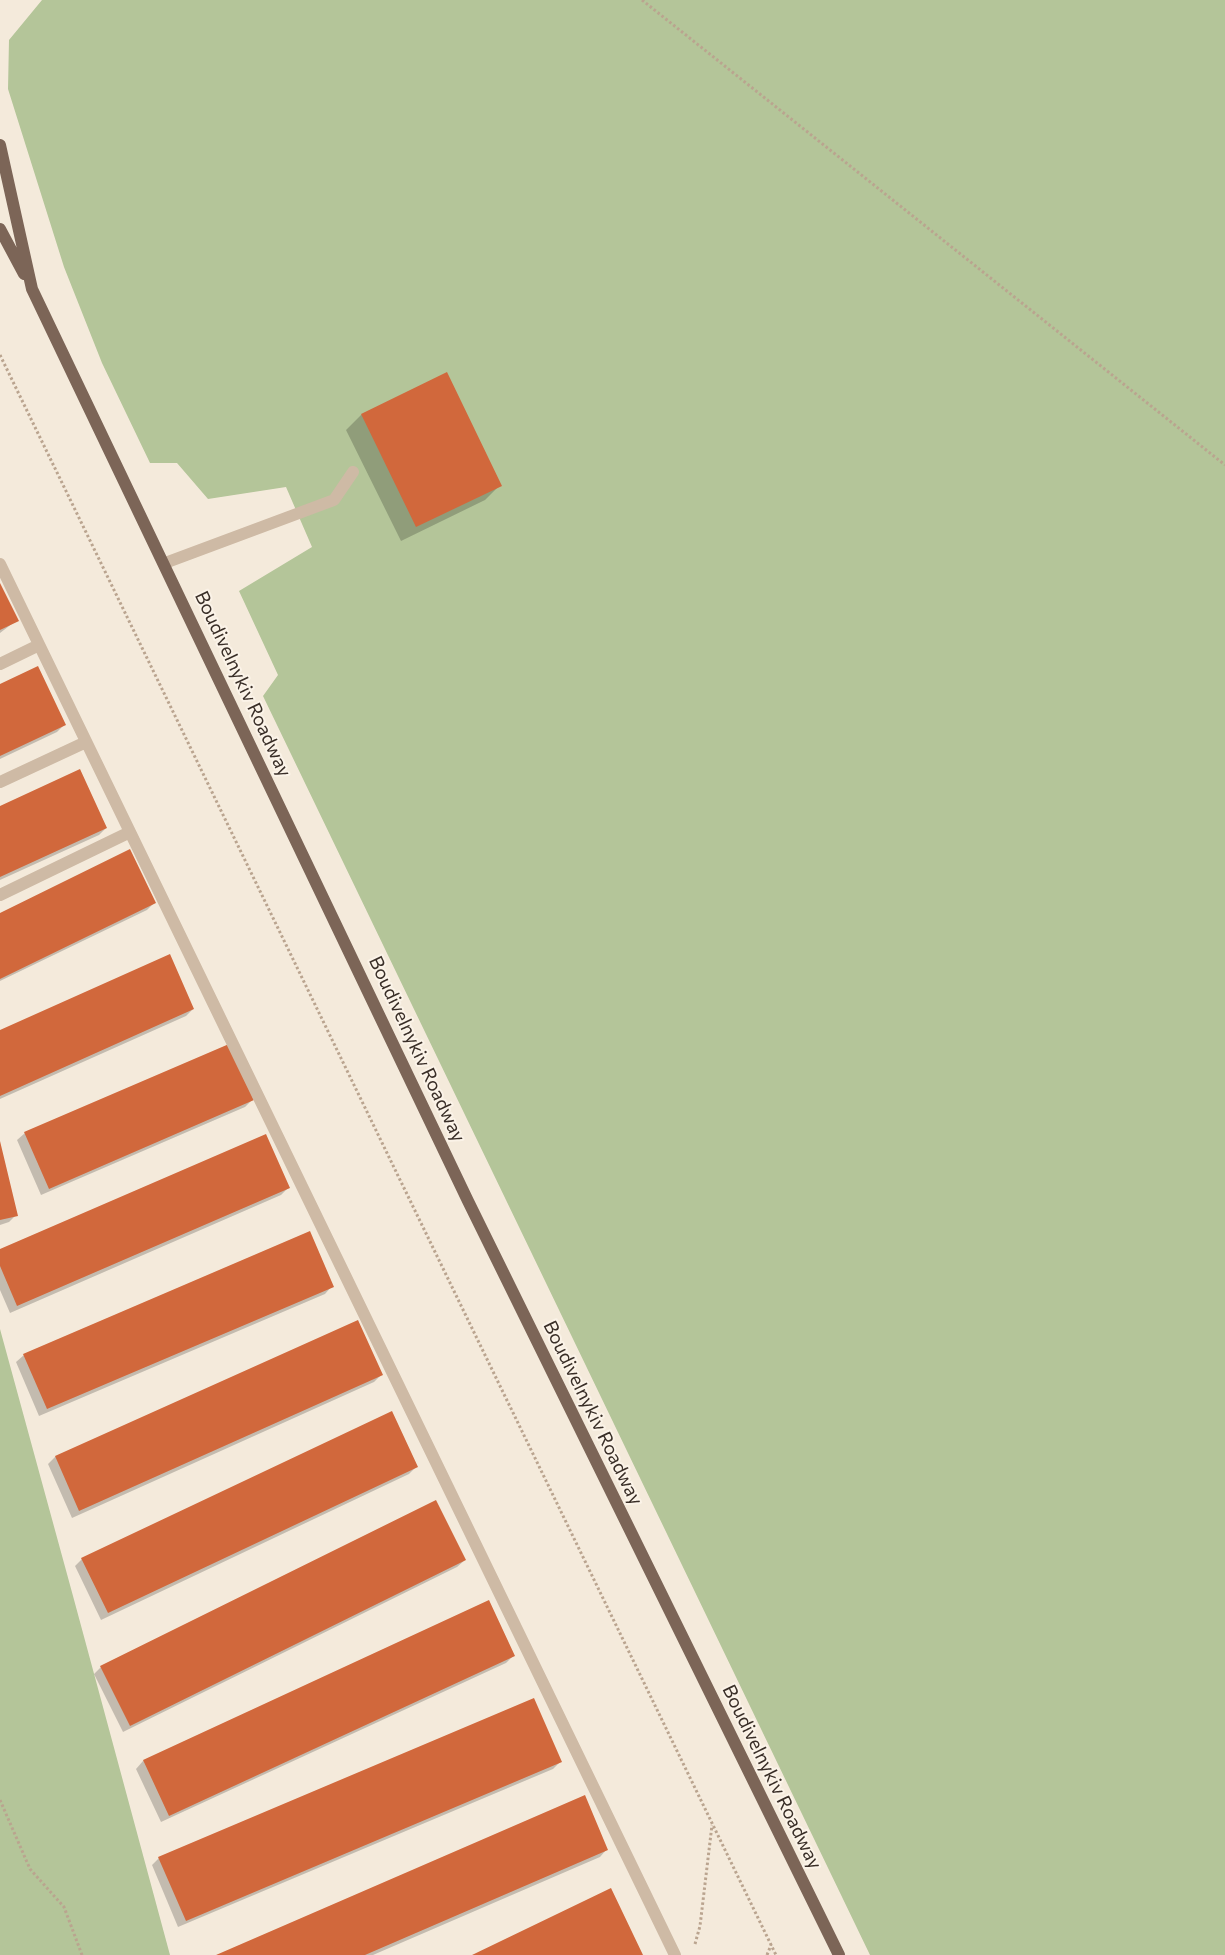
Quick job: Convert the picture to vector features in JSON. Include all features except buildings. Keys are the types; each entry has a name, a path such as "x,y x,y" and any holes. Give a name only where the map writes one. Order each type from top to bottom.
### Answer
{"main road":[{"name":"Boudivelnykiv Roadway","path":"0,145 32,289 165,563 468,1201 839,1955"},
{"path":"0,229 32,289"}],"lane":[{"path":"165,563 334,500 353,472"},
{"path":"0,564 675,1955"},
{"path":"0,664 39,645"},
{"path":"0,782 86,742"},
{"path":"0,895 130,832"}],"path":[{"path":"642,0 1225,465"},
{"path":"0,355 776,1955"},
{"path":"0,1800 30,1869 64,1906 82,1955"},
{"path":"694,1948 700,1926 712,1824"},
{"path":"767,1955 771,1944"}],"green space":[{"path":"42,0 1225,0 1225,1955 870,1955 263,696 278,675 239,591 312,547 286,487 208,499 177,463 150,463 102,363 64,267 8,89 9,40"},
{"path":"0,1329 73,1596 170,1955 0,1955"}]}
